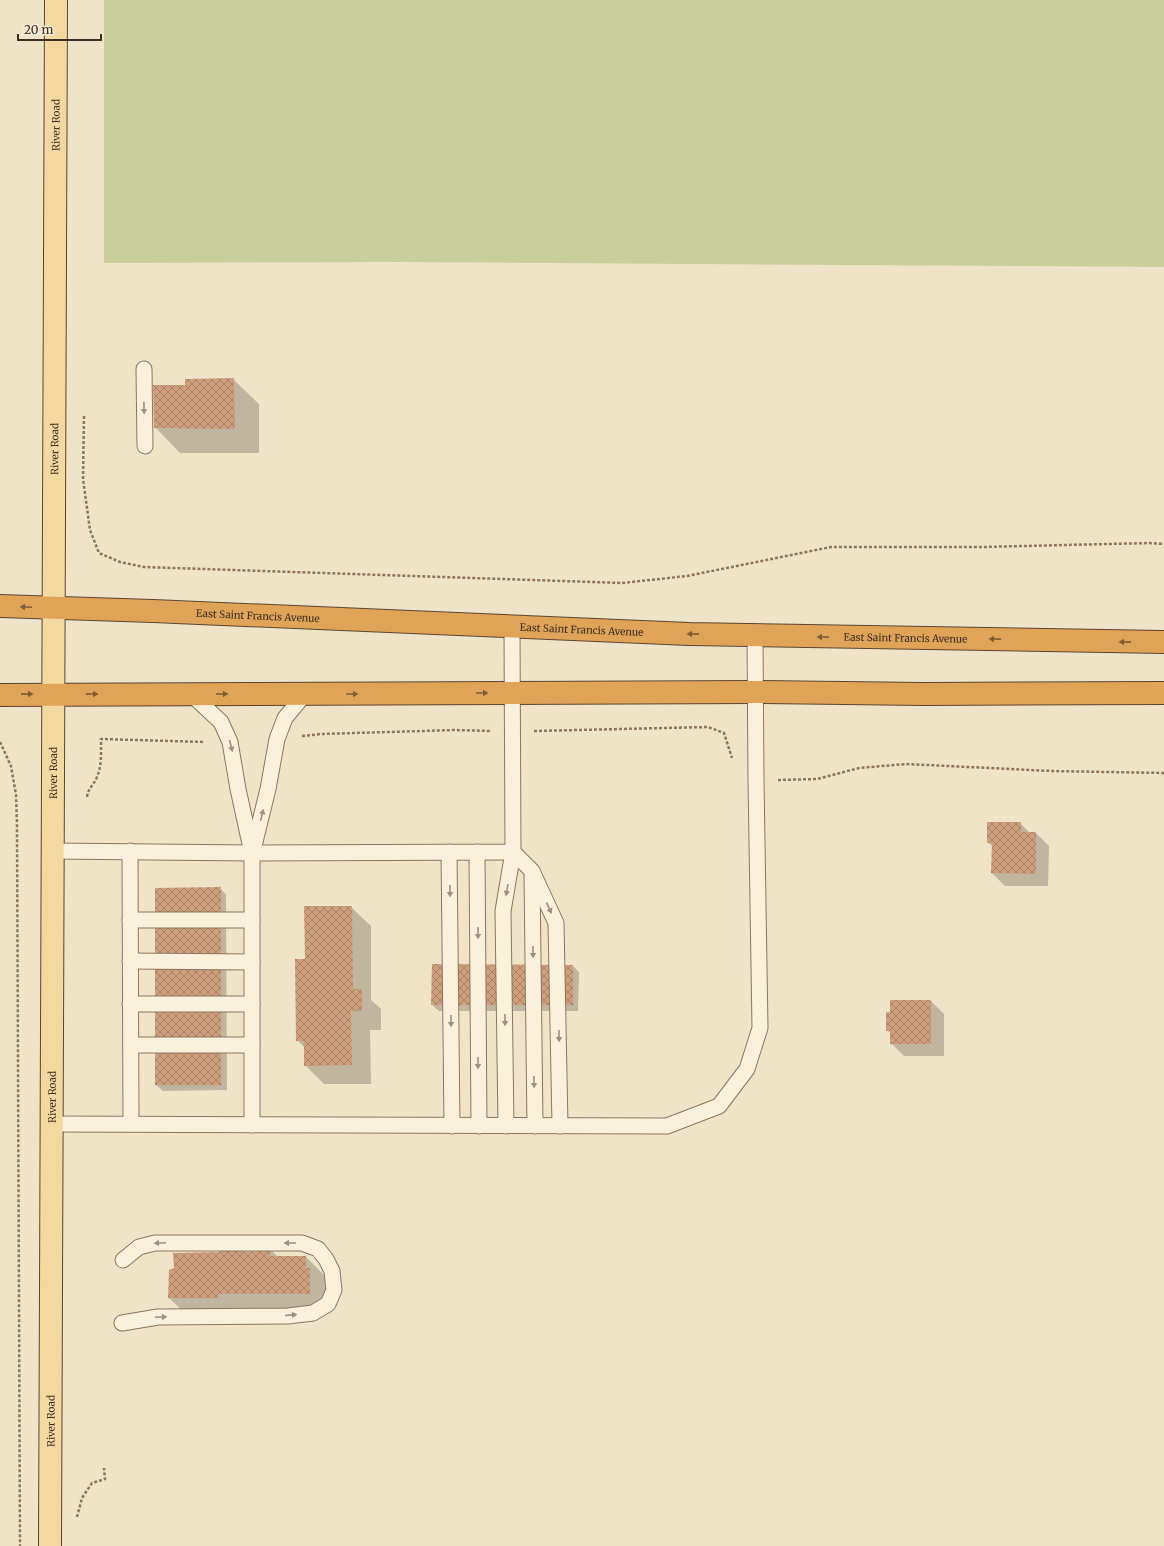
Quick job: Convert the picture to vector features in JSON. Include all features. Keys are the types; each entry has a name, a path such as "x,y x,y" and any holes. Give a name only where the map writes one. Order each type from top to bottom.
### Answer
{"highway":[{"name":"East Saint Francis Avenue","path":"0,606 153,611 689,634 1164,642"},
{"path":"0,695 755,692 923,694 1164,693"}],"main road":[{"name":"River Road","path":"50,1546 56,0"}],"lane":[{"path":"144,370 145,446"},
{"path":"506,1126 503,911 513,852 512,627"},
{"path":"52,1124 667,1126 719,1106 747,1069 760,1028 755,635"},
{"path":"191,694 221,722 230,742 238,789 252,853 252,1125"},
{"path":"252,853 268,789 278,739 285,718 305,694"},
{"path":"52,851 252,853 513,852 532,871 556,923 560,1126"},
{"path":"130,851 131,1124"},
{"path":"449,852 452,1126"},
{"path":"477,852 479,1126"},
{"path":"532,871 535,1126"},
{"path":"130,920 252,920"},
{"path":"130,962 252,962"},
{"path":"130,1004 252,1004"},
{"path":"131,1045 252,1045"},
{"path":"122,1323 158,1317 288,1316 313,1312 328,1304 334,1290 332,1271 326,1259 318,1249 302,1243 155,1243 139,1247 124,1260"}],"path":[{"path":"84,416 83,479 90,530 99,553 120,562 144,567 622,583 687,576 831,547 982,547 1150,543 1164,544"},
{"path":"278,739 329,734 455,730 513,731 708,728 724,734 737,770 756,780 817,779 859,768 906,764 1052,771 1164,773"},
{"path":"87,797 88,790 96,779 100,769 101,739 230,742"},
{"path":"0,742 11,766 16,794 17,824 20,1546"},
{"path":"75,1522 82,1498 92,1483 105,1479 104,1468"}],"green space":[{"path":"104,0 1164,0 1164,267 395,262 104,263"}],"building":[{"path":"234,378 235,429 154,428 153,385 185,385 185,379"},
{"path":"987,822 1021,822 1021,832 1036,832 1036,874 991,873 992,843 987,843"},
{"path":"221,887 221,1085 155,1085 155,888"},
{"path":"304,906 352,906 353,989 362,989 362,1011 351,1011 352,1065 304,1066 304,1041 296,1041 295,959 305,959"},
{"path":"432,964 573,965 573,1005 431,1005"},
{"path":"890,1000 931,1000 931,1044 890,1044 890,1031 886,1031 886,1012 890,1012"},
{"path":"241,1245 241,1252 262,1251 262,1247 270,1247 270,1256 306,1256 306,1268 310,1268 310,1294 218,1294 218,1298 168,1298 169,1270 174,1268 173,1253 220,1252 220,1246"}]}
